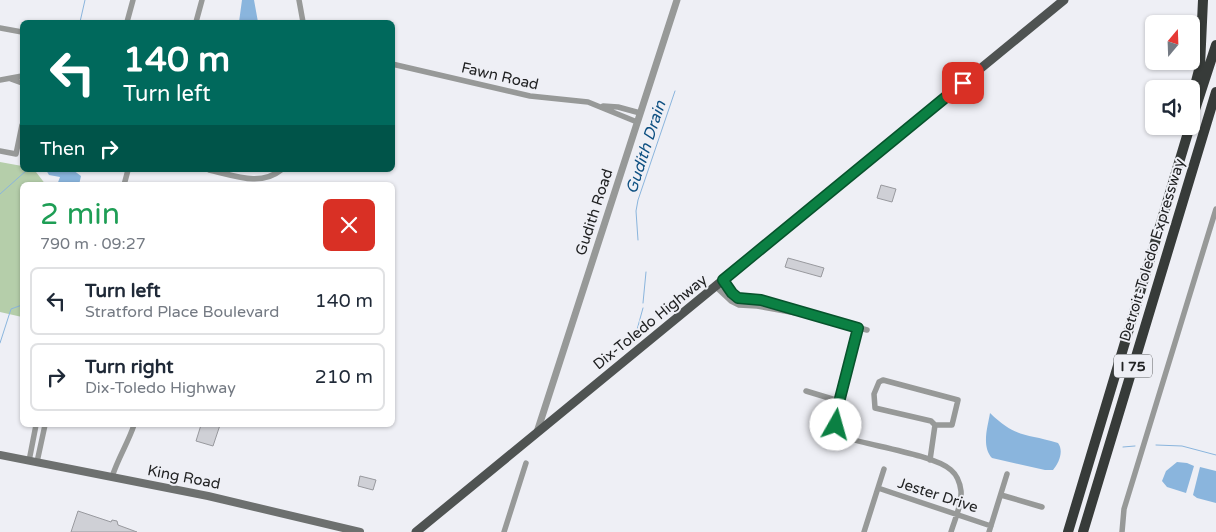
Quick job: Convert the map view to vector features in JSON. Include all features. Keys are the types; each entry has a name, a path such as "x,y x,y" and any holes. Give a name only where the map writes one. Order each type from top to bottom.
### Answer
{"highway":[{"path":"1196,80 1200,66 1203,0"},
{"path":"1200,94 1216,45"},
{"name":"Detroit-Toledo Expressway","path":"1083,532 1216,92"},
{"path":"1193,168 1206,141 1216,110"},
{"path":"1174,177 1182,135"},
{"name":"Detroit-Toledo Expressway","path":"1068,532 1187,135"}],"main road":[{"name":"Dix-Toledo Highway","path":"416,532 1064,0"},
{"name":"King Road","path":"0,455 212,496 360,532"}],"street":[{"path":"127,20 133,0"},
{"path":"197,20 202,0"},
{"path":"299,0 303,20"},
{"name":"Gudith Road","path":"537,432 677,0"},
{"path":"0,28 20,32"},
{"name":"Fawn Road","path":"395,65 530,96 579,100 640,113"},
{"path":"0,80 20,77"},
{"path":"11,79 20,82"},
{"name":"Fawn Road","path":"604,106 612,113 637,122"},
{"path":"0,151 16,154 20,135"},
{"path":"218,172 255,180 269,177 279,172"},
{"path":"1122,532 1124,509 1216,210"},
{"path":"723,280 738,298 867,330"},
{"path":"715,286 730,301 739,305 758,303"},
{"path":"858,328 836,414 836,425 847,438 930,460 948,468 958,479 961,494 951,532"},
{"path":"883,380 958,400 952,425 935,425 931,421 875,408 874,394 879,382 883,380"},
{"path":"806,391 839,401"},
{"path":"930,460 935,425"},
{"path":"33,462 36,427"},
{"path":"33,462 44,427"},
{"path":"112,476 118,458 130,439 133,427"},
{"path":"504,532 526,463"},
{"path":"864,532 884,469"},
{"path":"990,529 1007,474"},
{"name":"Jester Drive","path":"878,488 956,513 990,529"},
{"path":"1001,495 1042,507"}],"green space":[{"path":"0,162 20,166 20,172 36,172 44,182 20,182 20,317 0,312"}],"water":[{"path":"242,0 254,0 258,20 239,20"},
{"path":"47,172 76,172 81,176 80,182 58,182 60,177 49,175"},
{"path":"990,413 1015,431 1058,443 1061,450 1060,457 1053,470 1045,470 992,458 986,442"},
{"path":"1177,462 1194,466 1186,493 1167,487 1162,481 1166,471"},
{"path":"1200,467 1216,471 1216,503 1197,498 1193,495"}],"building":[{"path":"881,185 896,189 892,202 877,198"},
{"path":"788,258 824,268 821,277 785,267"},
{"path":"200,427 219,427 213,446 196,441"},
{"path":"360,476 376,480 373,490 358,486"},
{"path":"78,511 111,522 112,520 117,521 118,525 137,532 71,532"}],"waterway":[{"path":"80,20 85,0"},
{"name":"Gudith Drain","path":"638,240 636,211 638,200 675,91"},
{"path":"0,194 25,172"},
{"name":"Gudith Drain","path":"643,303 646,272"},
{"path":"0,343 11,309 20,306"},
{"name":"Gudith Drain","path":"635,337 643,308"},
{"name":"Gudith Drain","path":"1156,445 1182,446 1216,455"},
{"name":"Gudith Drain","path":"1123,447 1135,446"}],"route":[{"path":"836,425 835,418 858,328 782,305 761,300 738,298 723,280 963,83"}]}
